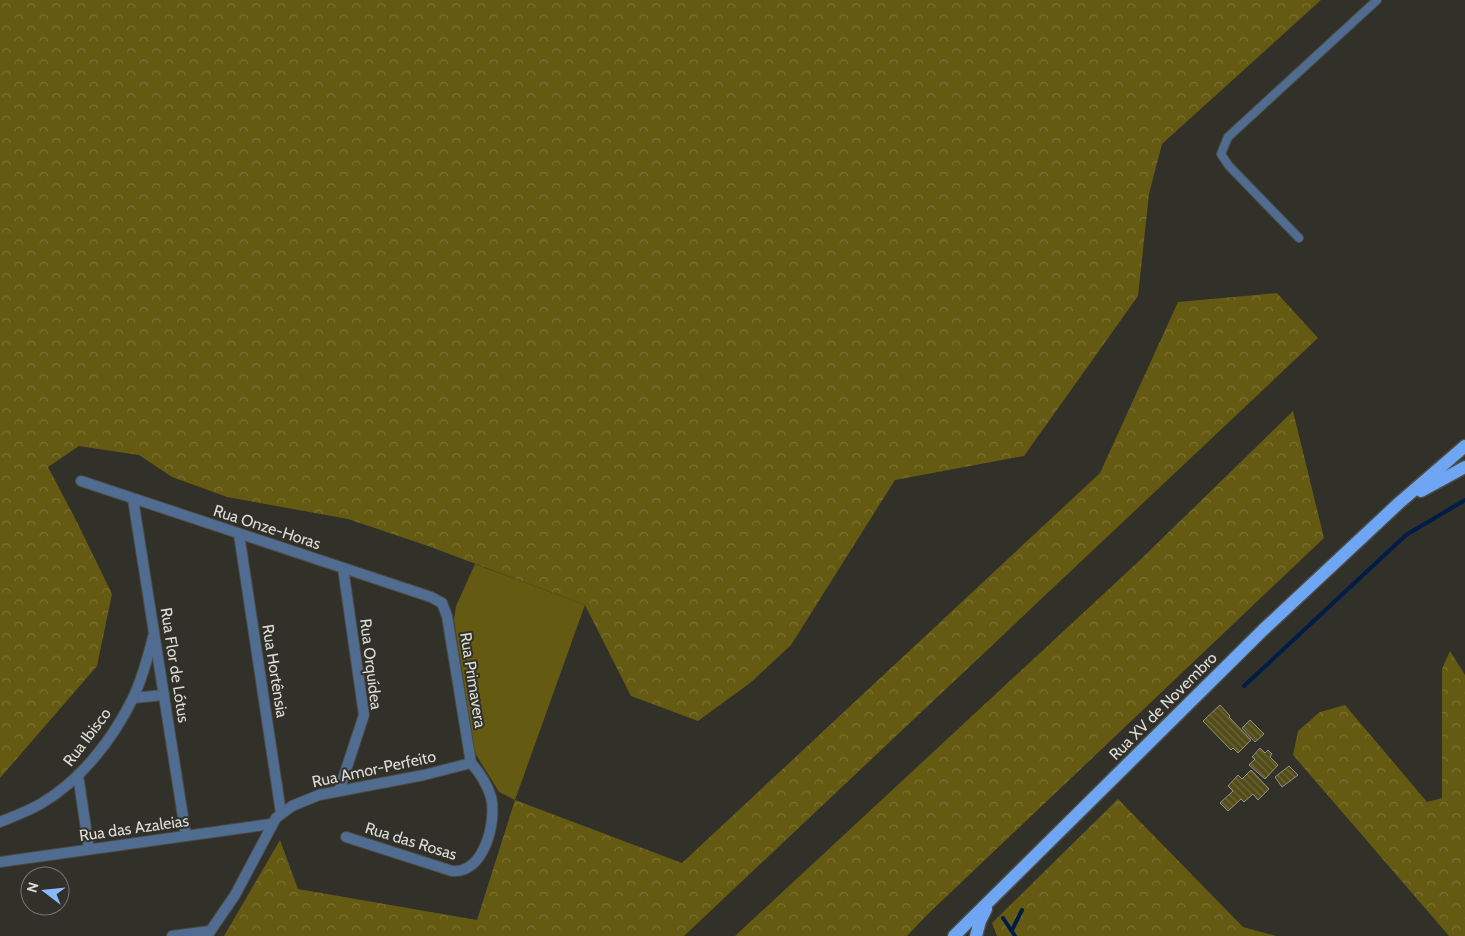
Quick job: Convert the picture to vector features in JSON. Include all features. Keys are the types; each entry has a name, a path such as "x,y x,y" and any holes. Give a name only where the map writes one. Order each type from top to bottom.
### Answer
{"main road":[{"name":"Rua XV de Novembro","path":"954,936 1263,630 1399,503 1465,446"},
{"name":"Rua XV de Novembro","path":"1399,503 1465,467"},
{"path":"976,936 980,921 989,902"}],"street":[{"name":"Rua Onze-Horas","path":"81,481 431,597 442,603"},
{"name":"Rua Flor de Lótus","path":"134,499 186,836"},
{"name":"Rua Hortênsia","path":"239,534 281,813"},
{"name":"Rua Orquídea","path":"339,791 364,715 343,568"},
{"name":"Rua Primavera","path":"442,603 447,616 471,763"},
{"name":"Rua Ibisco","path":"0,822 41,804 61,791 78,775 110,736 133,698 143,673 154,633"},
{"path":"133,698 164,695"},
{"name":"Rua Amor-Perfeito","path":"209,933 226,910 243,881 271,824 281,813 303,800 339,791 424,775 471,763"},
{"name":"Rua das Rosas","path":"346,837 452,871 460,872 468,869 473,865 485,846 490,835 493,818 492,799 487,786 471,763"},
{"path":"78,775 89,850"},
{"name":"Rua das Azaleias","path":"0,862 271,824"},
{"path":"172,936 209,933"}],"lane":[{"path":"1299,238 1229,166 1220,154 1228,137 1376,0"}],"green space":[{"path":"0,0 1321,0 1162,144 1149,194 1138,296 1024,456 895,480 791,645 750,683 698,721 631,696 585,605 428,546 348,519 227,497 172,477 139,455 79,446 48,467 112,594 97,666 0,778"},
{"path":"1277,293 1318,338 684,936 224,936 280,840 298,889 477,920 515,800 682,863 1100,473 1178,302"},
{"path":"1293,411 1324,538 907,936 735,936 1139,561"},
{"path":"475,564 585,605 515,800 499,792 475,753 454,620 456,606"},
{"path":"1450,651 1465,675 1465,936 1449,936 1293,755 1298,731 1320,712 1345,705 1427,802 1442,798 1442,669"},
{"path":"1118,799 1243,927 1276,936 997,936 992,923"}],"building":[{"path":"1220,705 1251,740 1238,753 1233,748 1231,750 1203,721"},
{"path":"1250,720 1264,734 1255,742 1242,728"},
{"path":"1260,748 1265,753 1268,750 1272,754 1270,757 1278,765 1265,779 1249,765 1255,759 1252,757"},
{"path":"1289,766 1298,775 1282,787 1275,777"},
{"path":"1251,770 1269,789 1258,800 1253,794 1244,802 1241,799 1228,811 1220,803 1233,791 1228,786 1238,775 1242,779"}],"waterway":[{"path":"1244,686 1406,535 1465,500"},
{"path":"1012,930 1022,910"},
{"path":"1003,918 1015,936"}]}
